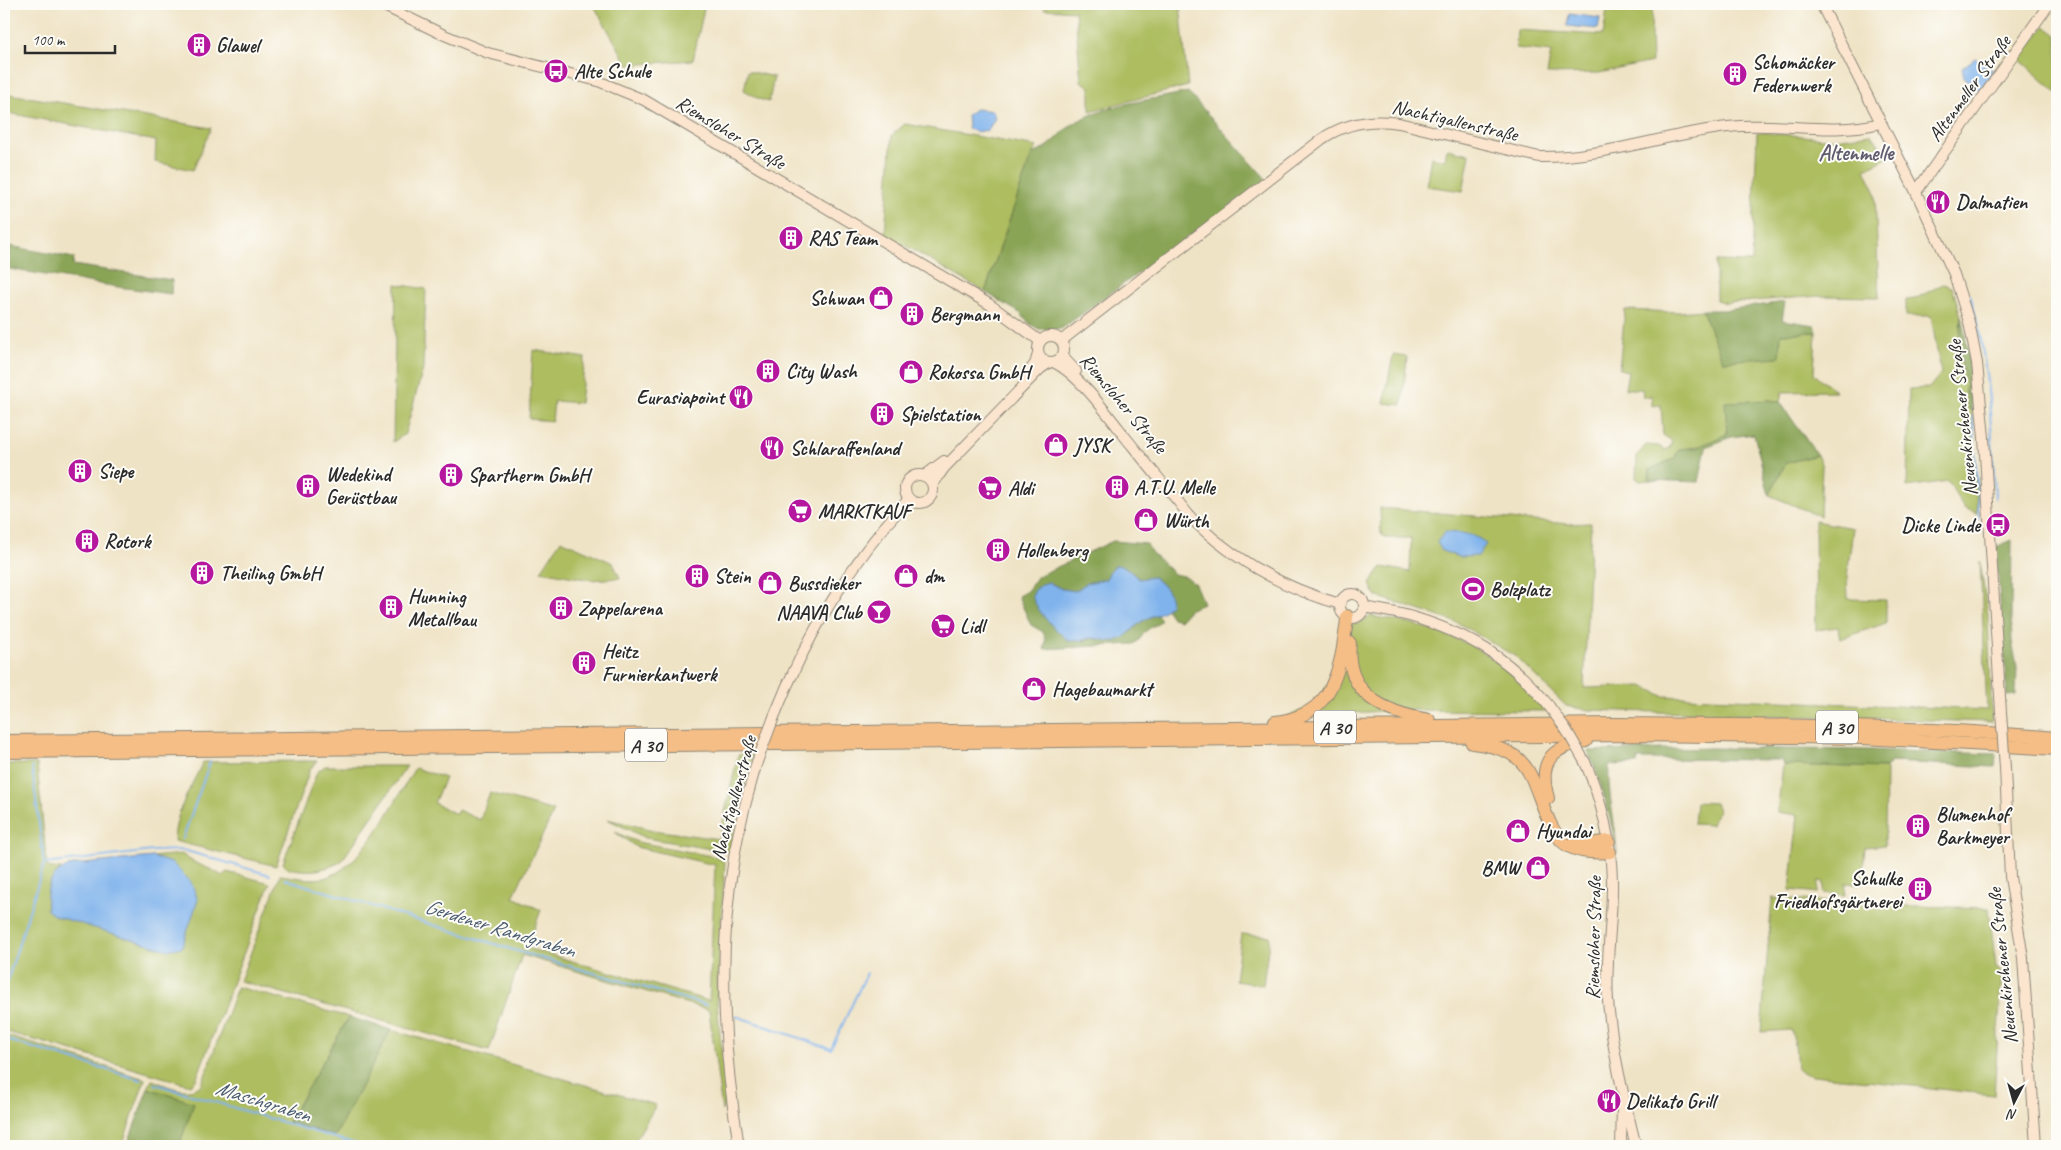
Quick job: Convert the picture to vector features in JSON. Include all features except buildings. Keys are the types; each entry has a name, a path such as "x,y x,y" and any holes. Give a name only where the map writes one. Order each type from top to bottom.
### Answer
{"highway":[{"path":"1351,617 1350,665 1356,682 1367,696 1380,706 1397,713 1461,725"},
{"path":"1209,729 1286,720 1314,708 1322,701 1335,681 1351,617"},
{"name":"A 30","path":"4,741 1461,725 1763,725 1909,729 2057,738"},
{"path":"1610,847 1576,841 1564,833 1557,823 1549,801 1544,783 1544,772 1548,760 1566,745 1633,735"},
{"name":"A 30","path":"4,752 1633,735 1854,738 2057,749"},
{"path":"1415,737 1489,745 1512,754 1528,768 1556,834 1568,846 1591,853 1610,847"}],"main road":[{"name":"Riemsloher Straße","path":"380,4 488,54 598,81 644,100 989,304 1040,341"},
{"name":"Neuenkirchener Straße","path":"1821,4 1916,192 1959,286 1970,322 1976,356 1984,438 2006,781 2010,877 2023,958 2036,1146"},
{"name":"Altenmeller Straße","path":"1916,192 2049,4"},
{"name":"Nachtigallenstraße","path":"1061,341 1322,139 1334,131 1354,124 1380,121 1399,123 1540,157 1554,157 1583,154 1730,127 1831,130 1853,129 1881,123"},
{"path":"1038,354 1034,364 989,415 946,458 924,476 915,476 908,481 905,490 909,499 917,503 926,502 933,492 933,484 944,468 1040,369 1062,356 1064,347 1061,341 1051,336 1040,341 1037,348 1038,354 1044,361 1051,362"},
{"name":"Riemsloher Straße","path":"1062,356 1098,393 1195,522 1238,558 1284,584 1341,602"},
{"name":"Riemsloher Straße","path":"1051,362 1064,368 1095,399 1165,488 1175,497"},
{"path":"924,476 933,484"},
{"name":"Nachtigallenstraße","path":"739,1146 732,1099 723,987 727,907 734,857 757,762 774,717 798,664 828,607 880,532 909,499"},
{"path":"1349,594 1357,595 1362,600 1364,606 1361,613 1351,617 1342,612 1341,602 1349,594"},
{"name":"Riemsloher Straße","path":"1364,606 1408,616 1443,627 1483,647 1510,665 1549,706 1567,731 1585,762 1594,783 1610,847 1612,880 1607,964 1608,1001 1622,1094 1636,1146"},
{"path":"1621,1146 1622,1094"}],"green space":[{"path":"593,4 705,4 693,60 628,65"},
{"path":"1045,4 1180,4 1188,86 1090,111 1090,87 1081,81 1075,11 1044,9"},
{"path":"1608,4 1653,4 1651,31 1652,62 1599,73 1547,74 1551,52 1516,48 1517,30 1603,35"},
{"path":"2045,26 2057,35 2057,93 2019,59"},
{"path":"748,71 774,77 769,102 759,99 744,90"},
{"path":"1188,92 1267,180 1061,329 1039,329 1030,324 1020,313 985,292 1032,154 1046,147 1071,125 1091,115 1118,106"},
{"path":"4,93 211,128 193,170 155,162 156,141 8,113 6,119 4,119"},
{"path":"905,124 1037,147 1032,154 985,292 885,234 892,135"},
{"path":"1757,132 1835,139 1871,134 1889,157 1865,169 1875,191 1879,297 1820,296 1726,303 1716,300 1716,261 1752,262"},
{"path":"1447,149 1470,154 1463,191 1426,186 1431,157 1445,160"},
{"path":"4,245 74,258 73,265 172,280 171,294 4,268"},
{"path":"396,284 426,289 423,369 405,434 393,442"},
{"path":"1943,284 1952,287 1961,316 1959,349 1969,409 1972,411 1977,513 1964,508 1948,481 1907,487 1909,389 1929,388 1941,373 1931,316 1906,316 1906,300 1915,299"},
{"path":"1785,302 1782,320 1815,325 1816,332 1781,334 1780,357 1723,361 1702,310 1725,310"},
{"path":"1625,310 1678,312 1702,310 1723,361 1780,356 1780,334 1816,332 1814,374 1836,391 1782,392 1780,402 1770,400 1728,433 1717,439 1693,448 1679,449 1674,459 1650,469 1649,480 1640,481 1636,478 1637,456 1646,445 1658,446 1666,450 1671,446 1672,441 1663,435 1661,405 1652,406 1652,396 1643,397 1642,389 1625,389 1628,371 1619,369"},
{"path":"1961,316 1969,363 1972,411 1969,409 1959,349"},
{"path":"533,350 585,358 580,403 554,401 552,421 529,419"},
{"path":"1393,355 1407,357 1402,405 1384,403"},
{"path":"1770,400 1780,402 1817,455 1786,463 1769,495 1754,434 1731,437 1706,447 1699,482 1649,480 1650,469 1674,459 1679,449 1696,448 1727,434 1725,402"},
{"path":"1817,455 1822,466 1820,516 1769,495 1786,463"},
{"path":"1380,508 1569,524 1591,523 1584,688 1643,686 1663,696 1987,710 1980,562 1988,615 1992,722 1588,710 1566,706 1516,657 1458,623 1376,596 1370,584 1382,567 1410,572 1411,538 1384,538 1381,534"},
{"path":"1815,521 1853,528 1847,577 1848,599 1886,600 1886,623 1840,639 1838,627 1816,630"},
{"path":"561,540 613,563 620,578 591,580 541,571"},
{"path":"2012,540 2011,617 2012,641 2017,667 2016,695 2007,696 1996,547"},
{"path":"1113,541 1147,544 1151,552 1174,574 1187,577 1195,584 1203,603 1189,610 1180,620 1172,618 1166,609 1169,595 1161,584 1153,577 1139,579 1125,567 1110,571 1107,579 1086,583 1076,592 1062,589 1048,582 1083,641 1093,638 1104,640 1126,636 1141,622 1157,614 1161,620 1146,631 1134,644 1044,649 1046,640 1043,632 1031,625 1018,596 1027,591 1038,576"},
{"path":"1371,616 1425,628 1476,648 1511,674 1546,711 1401,710 1287,717 1312,706 1329,687 1343,623 1358,624"},
{"path":"1712,748 1996,754 1995,767 1891,762 1886,768 1783,765 1781,760 1638,759 1637,764 1609,765 1609,787 1617,853 1606,801 1588,751"},
{"path":"753,753 729,852 646,838 607,819 653,830 719,839 738,755"},
{"path":"317,761 310,769 276,866 174,841 180,810 203,762"},
{"path":"4,764 37,764 47,867 61,869 52,880 172,864 152,857 182,854 222,876 227,872 270,883 196,1080 190,1085 4,1031"},
{"path":"1783,765 1886,768 1885,845 1865,847 1862,884 1846,883 1845,895 1823,893 1824,882 1819,881 1818,893 1790,890 1798,815 1777,812"},
{"path":"325,766 407,766 341,862 314,870 287,868 283,863 317,772"},
{"path":"415,768 445,778 434,803 456,814 458,810 480,820 490,793 554,811 513,897 541,910 527,948 709,1001 715,865 636,847 615,832 637,842 717,857 725,862 717,1000 726,1101 722,1111 709,1010 522,955 489,1051 240,981 280,875 318,879 330,876 343,869 355,858 378,829"},
{"path":"1696,802 1715,803 1718,810 1711,825 1694,824"},
{"path":"1772,898 1876,905 1989,908 1996,967 2002,971 1994,1095 1804,1074 1797,1068 1795,1045 1791,1030 1761,1032"},
{"path":"1241,934 1270,936 1263,985 1235,981"},
{"path":"237,987 349,1017 288,1122 335,1136 391,1030 656,1105 632,1146 179,1146 194,1103 148,1088 152,1080 185,1090 197,1088 202,1084"},
{"path":"349,1017 391,1030 335,1136 288,1122"},
{"path":"4,1035 145,1079 122,1146 4,1146"},
{"path":"148,1088 194,1103 179,1146 127,1146"}],"water":[{"path":"1569,14 1600,18 1598,29 1567,26"},
{"path":"1975,58 1993,70 1980,91 1964,78 1962,68"},
{"path":"976,109 993,111 995,118 988,130 976,132 968,128 967,115"},
{"path":"1445,532 1462,533 1482,540 1486,544 1478,556 1459,557 1442,551 1437,542"},
{"path":"1116,565 1125,567 1139,579 1153,577 1165,588 1170,598 1169,607 1143,621 1119,640 1112,641 1092,638 1069,641 1043,615 1032,596 1036,588 1048,582 1062,589 1076,591 1086,583 1106,579"},
{"path":"152,857 172,863 191,882 198,900 182,947 168,950 55,916 47,910 48,888 54,876 65,868 73,865"}],"waterway":[{"path":"1970,294 1985,370 1991,421 1995,499"},
{"path":"1973,416 1979,519"},
{"path":"183,838 210,762"},
{"path":"32,767 44,864"},
{"name":"Gerdener Randgraben","path":"4,991 44,864 152,851 183,850 270,875"},
{"name":"Gerdener Randgraben","path":"285,879 517,951 706,1005"},
{"name":"Gerdener Randgraben","path":"736,1016 831,1049 867,973"},
{"name":"Maschgraben","path":"4,1039 141,1080"},
{"name":"Maschgraben","path":"155,1084 362,1146"}],"place":[{"name":"Glawel","path":"199,45"},
{"name":"Alte Schule","path":"556,71"},
{"name":"Schomäcker Federnwerk","path":"1735,74"},
{"name":"Dalmatien","path":"1938,202"},
{"name":"RAS Team","path":"791,238"},
{"name":"Schwan","path":"881,298"},
{"name":"Bergmann","path":"912,314"},
{"name":"City Wash","path":"768,371"},
{"name":"Rokossa GmbH","path":"911,372"},
{"name":"Eurasiapoint","path":"741,397"},
{"name":"Spielstation","path":"882,414"},
{"name":"JYSK","path":"1056,445"},
{"name":"Schlaraffenland","path":"772,448"},
{"name":"Siepe","path":"80,471"},
{"name":"Spartherm GmbH","path":"451,475"},
{"name":"Wedekind Gerüstbau","path":"308,486"},
{"name":"A.T.U. Melle","path":"1117,487"},
{"name":"Aldi","path":"990,488"},
{"name":"MARKTKAUF","path":"800,511"},
{"name":"Würth","path":"1146,520"},
{"name":"Dicke Linde","path":"1998,525"},
{"name":"Rotork","path":"87,541"},
{"name":"Hollenberg","path":"998,550"},
{"name":"Theiling GmbH","path":"202,573"},
{"name":"Stein","path":"697,576"},
{"name":"dm","path":"906,576"},
{"name":"Bussdieker","path":"770,583"},
{"name":"Bolzplatz","path":"1473,589"},
{"name":"Hunning Metallbau","path":"391,607"},
{"name":"Zappelarena","path":"561,608"},
{"name":"NAAVA Club","path":"879,612"},
{"name":"Lidl","path":"943,626"},
{"name":"Heitz Furnierkantwerk","path":"584,663"},
{"name":"Hagebaumarkt","path":"1034,689"},
{"name":"Blumenhof Barkmeyer","path":"1918,826"},
{"name":"Hyundai","path":"1518,831"},
{"name":"BMW","path":"1538,868"},
{"name":"Schulke Friedhofsgärtnerei","path":"1920,889"},
{"name":"Delikato Grill","path":"1609,1101"}],"district":[{"name":"Altenmelle","path":"1856,152"}]}
